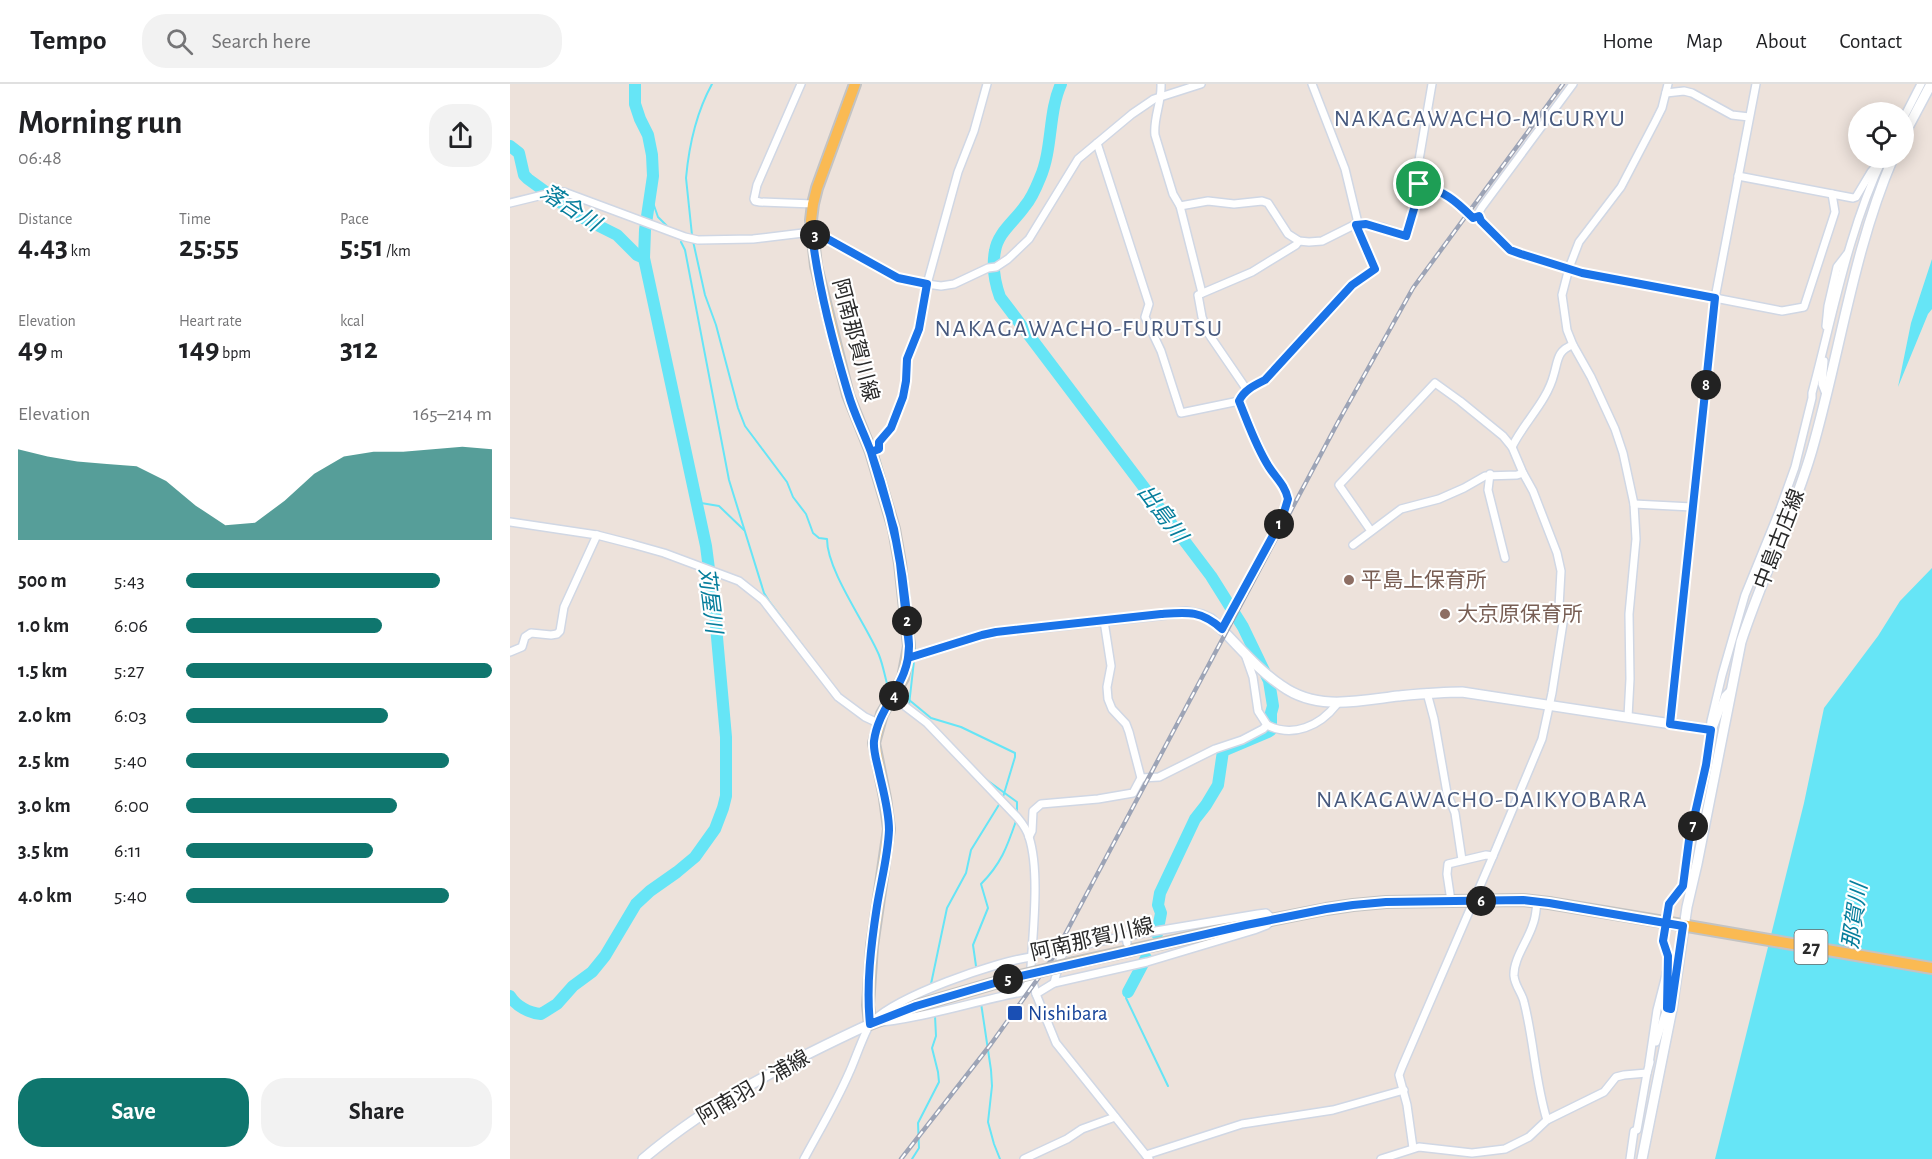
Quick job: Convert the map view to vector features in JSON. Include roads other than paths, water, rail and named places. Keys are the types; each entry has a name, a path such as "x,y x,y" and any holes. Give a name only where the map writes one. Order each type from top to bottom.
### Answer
{"main road":[{"name":"阿南那賀川線","path":"855,84 813,204 812,234 816,266 848,395 874,451 894,529 909,646 903,678 878,723 874,743 889,829 872,946 868,1005 870,1024 916,1006 1012,978 1074,963 1273,919 1353,905 1386,902 1523,900 1549,903 1932,968"},
{"path":"1914,108 1931,84"},
{"name":"中島古庄線","path":"1686,926 1731,690 1745,631 1812,450 1865,233 1889,168"},
{"path":"908,658 982,635 1186,612 1211,619 1282,686 1299,696 1337,704 1427,693 1462,692 1711,730"},
{"path":"1642,1159 1686,926"},
{"name":"阿南羽ノ浦線","path":"643,1159 751,1084 786,1064 870,1024"}],"street":[{"path":"801,84 757,185 754,199 760,202 813,204"},
{"path":"874,451 879,449 879,442 891,428 903,397 907,359 919,329 925,284 987,84"},
{"path":"1161,84 1161,96 1154,126 1155,135 1173,194 1180,206 1202,293"},
{"path":"510,203 564,192 673,234 698,240 753,239 812,234 826,238 898,278 941,286 954,284 1008,259 1029,239 1078,159 1143,105 1161,96 1201,84"},
{"path":"1097,143 1149,304 1145,317 1161,351 1181,413 1239,401 1247,390 1265,380 1352,285 1375,269 1357,224 1345,169 1312,84"},
{"path":"1180,206 1208,201 1234,204 1262,201 1268,203 1288,234 1299,241 1322,241 1357,224 1382,227 1406,236 1416,202 1419,184 1418,166 1432,84"},
{"path":"1573,84 1482,207 1479,216 1481,221 1510,250 1582,273 1782,310 1804,307 1835,212 1832,194"},
{"path":"1628,717 1629,614 1636,520 1634,504 1623,453 1615,429 1567,330 1562,295 1579,243 1621,187 1655,122 1668,84"},
{"path":"1670,724 1715,298 1755,84"},
{"path":"1914,102 1920,85"},
{"path":"1666,93 1684,91 1692,93 1732,115 1749,117"},
{"path":"1738,177 1856,197 1874,168"},
{"path":"1630,1159 1632,1134 1636,1130 1666,972 1668,956 1663,941 1669,904 1683,886 1689,840 1706,765 1711,721 1729,648 1745,595 1795,467 1849,251 1864,202 1878,168"},
{"path":"1419,184 1448,195 1473,218 1479,216"},
{"path":"1247,390 1208,333 1198,295 1252,272 1299,241"},
{"path":"1512,447 1549,388 1555,374 1559,354 1573,345"},
{"path":"1824,347 1822,384 1826,394"},
{"path":"1371,531 1339,485 1435,383 1503,436 1512,447 1546,523 1561,571 1559,607 1563,623 1561,644 1542,739 1402,1067 1400,1075 1413,1148"},
{"path":"1222,629 1282,519 1288,499 1280,480 1268,466 1239,401"},
{"path":"1353,545 1401,509 1440,498 1490,474 1517,476 1523,473"},
{"path":"1490,474 1488,490 1505,558"},
{"path":"1634,504 1692,507"},
{"path":"510,522 597,535 664,553 739,581 763,600 837,697 865,717 878,723"},
{"path":"510,652 522,648 525,638 531,633 551,635 560,631 564,607 597,535"},
{"path":"1029,837 1032,831 1033,811 1041,804 1098,799 1133,793 1141,778 1129,732 1112,709 1108,699 1107,687 1111,666 1104,621"},
{"path":"1244,652 1253,677 1258,711 1267,725 1287,731 1299,730 1322,720 1337,704"},
{"path":"1711,730 1725,696 1731,690"},
{"path":"1427,693 1447,793 1455,813 1462,860"},
{"path":"893,697 927,723 1017,817 1029,837 1034,862 1032,978 1036,994 1056,1043 1147,1157 1242,1124 1333,1110 1404,1090"},
{"path":"1141,778 1159,777 1215,749 1242,740 1267,725"},
{"path":"1451,901 1447,874 1448,864 1486,855 1493,856"},
{"path":"1536,902 1533,924 1516,964 1514,975 1523,999 1539,1089 1547,1120"},
{"path":"1036,994 1054,982 1130,962 1144,962 1254,930 1268,925 1273,919 1266,914 1258,914 1067,948 1061,957 1054,982"},
{"path":"804,1159 848,1076 870,1024 892,1006 931,989 1007,963 1032,957"},
{"path":"1649,1064 1669,1008 1666,972"},
{"path":"870,1024 899,1021 984,999 1022,992 1032,978"},
{"path":"1381,1159 1413,1148 1472,1153 1505,1149 1528,1137 1547,1120 1604,1092 1616,1077 1647,1073"},
{"path":"1024,1159 1067,1139 1082,1129 1115,1117"}],"water":[{"path":"1932,259 1932,309 1898,387 1911,323"},
{"name":"那賀川","path":"1932,568 1932,1159 1715,1159 1804,803 1824,708 1878,636 1900,601"}],"waterway":[{"name":"苅屋川","path":"510,996 523,1008 541,1014 557,1004 573,986 592,972 605,956 636,904 695,857 715,829 726,796 726,737 706,546 644,258 645,230 653,176 652,155 648,135 635,104 635,84"},
{"path":"692,235 686,178 687,166 698,118 712,84"},
{"name":"出島川","path":"1061,84 1054,107 1047,155 1040,178 1030,200 1003,232 997,244 994,268 1000,297 1211,576 1243,627 1269,681 1273,706 1271,730 1223,751 1218,785 1195,819 1160,893 1158,905 1161,913 1157,934"},
{"name":"落合川","path":"510,146 519,153 524,175 528,179 579,216 617,235 637,255 644,258"},
{"path":"651,197 658,217 667,226"},
{"path":"693,241 705,295 745,426 787,482 793,497 806,514 813,533 819,538 827,539 833,566 879,655 888,687 893,690"},
{"path":"681,242 685,250 729,480 764,593 803,646"},
{"path":"877,452 893,507"},
{"path":"695,502 719,506 744,530"},
{"path":"902,547 905,562"},
{"path":"909,594 915,649"},
{"path":"909,705 914,661"},
{"path":"898,693 931,718 961,727 1015,753 1003,797"},
{"path":"984,778 1017,802 1017,812"},
{"path":"931,984 947,908 966,873 971,850 1000,803"},
{"path":"976,966 973,945 988,908 981,884 1003,855 1016,821"},
{"name":"出島川","path":"1128,992 1146,958"},
{"path":"1128,992 1126,998 1168,1086"},
{"path":"981,1003 992,1086 988,1122 1000,1159"},
{"path":"912,1159 919,1148 918,1123 939,1082 932,1048 936,1036 935,1016"}],"railway":[{"path":"901,1159 991,1044 1052,959 1337,424 1413,288 1563,84"}],"place":[{"name":"平島上保育所","path":"1349,580"},
{"name":"大京原保育所","path":"1445,614"},
{"name":"Nishibara","path":"1015,1013"}],"district":[{"name":"NAKAGAWACHO-MIGURYU","path":"1480,118"},
{"name":"NAKAGAWACHO-FURUTSU","path":"1079,328"},
{"name":"NAKAGAWACHO-DAIKYOBARA","path":"1482,799"}]}
